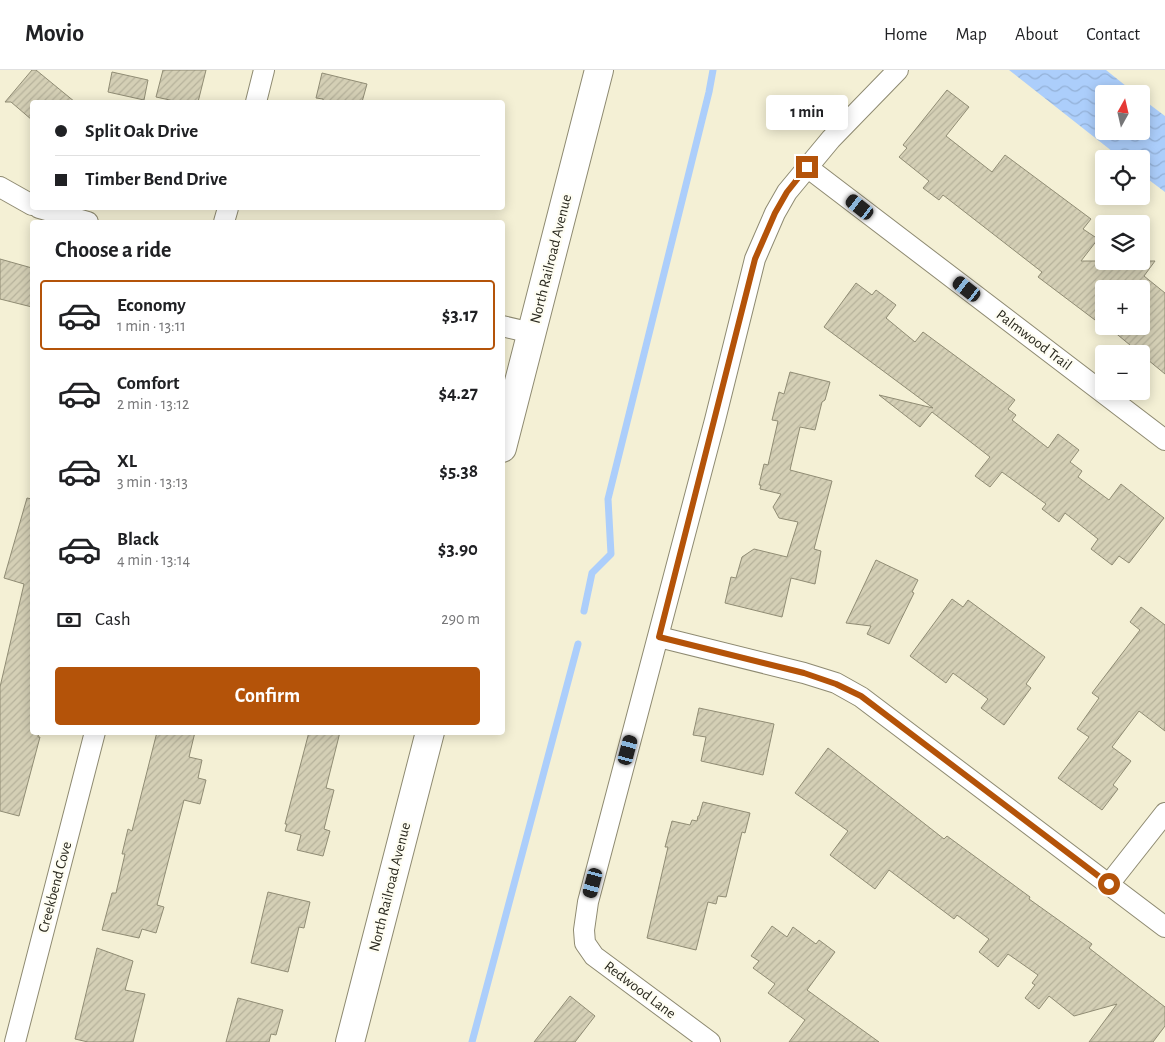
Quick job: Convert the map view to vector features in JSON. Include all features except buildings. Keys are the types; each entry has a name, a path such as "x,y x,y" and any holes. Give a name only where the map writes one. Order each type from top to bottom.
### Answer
{"street":[{"path":"256,100 264,70"},
{"name":"North Railroad Avenue","path":"505,436 599,70"},
{"path":"898,70 831,139 787,192 775,213 755,259 659,637 804,673 836,684 861,696 1165,927"},
{"name":"Palmwood Trail","path":"807,167 1165,440"},
{"path":"0,187 30,204"},
{"path":"46,210 81,220"},
{"path":"505,327 532,333"},
{"name":"Redwood Lane","path":"659,637 588,902 584,930 585,943 594,956 710,1042"},
{"name":"Creekbend Cove","path":"15,1042 94,735"},
{"name":"North Railroad Avenue","path":"350,1042 429,735"},
{"path":"1109,884 1165,813"}],"water":[{"path":"1009,70 1106,70 1125,85 1095,85 1095,138"},
{"path":"1150,105 1165,116 1165,192 1150,181 1150,150 1111,150 1098,140 1150,140"}],"waterway":[{"path":"584,611 592,573 611,554 608,499 713,70"},
{"path":"472,1042 578,644"}],"route":[{"path":"807,167 787,192 775,213 755,259 659,637 804,673 836,684 861,696 1109,884"}]}
